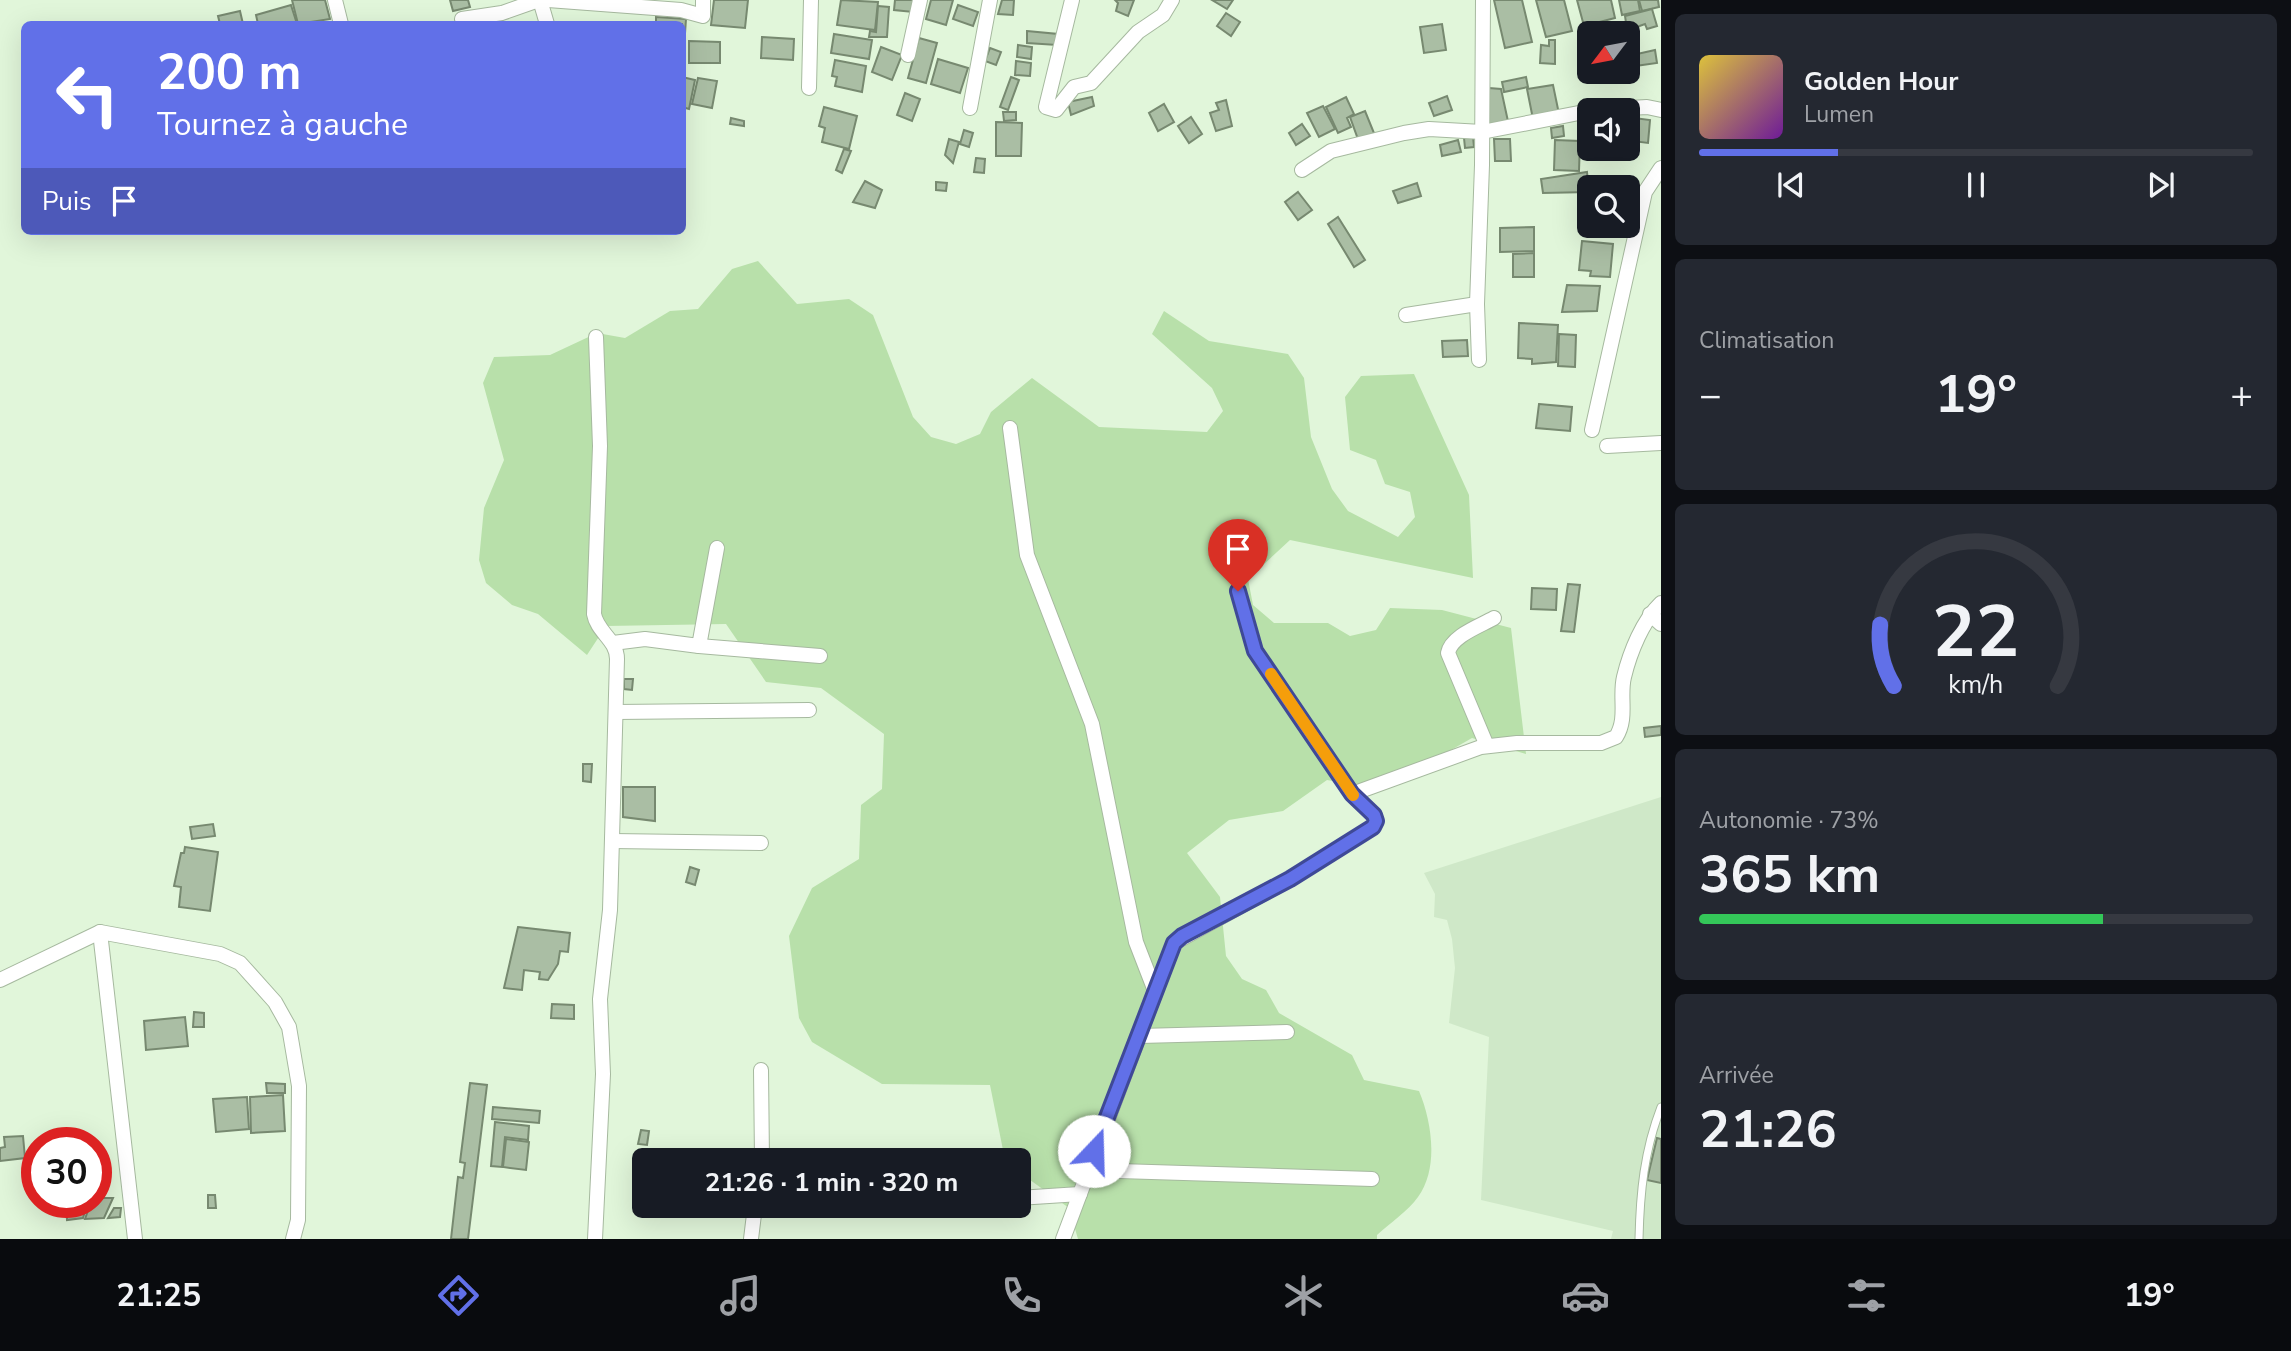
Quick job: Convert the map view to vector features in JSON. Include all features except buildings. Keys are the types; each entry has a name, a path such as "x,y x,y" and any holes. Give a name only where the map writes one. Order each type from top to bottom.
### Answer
{"street":[{"path":"335,0 340,21"},
{"path":"462,19 502,13 539,0 546,21"},
{"path":"548,0 681,10 703,16 703,0"},
{"path":"809,88 811,0"},
{"path":"908,55 920,0"},
{"path":"970,108 990,0"},
{"path":"1072,0 1046,107 1056,110 1074,87 1091,83 1138,32 1163,15 1172,0"},
{"path":"1479,359 1477,304 1483,0"},
{"path":"1640,107 1661,110"},
{"path":"1302,170 1331,151 1404,133 1429,129 1482,132 1577,113"},
{"path":"1592,430 1645,192 1661,168"},
{"path":"1406,315 1477,304"},
{"path":"596,337 600,446 594,614 597,624 617,652 610,910 600,999 603,1074 596,1239"},
{"path":"1010,428 1027,555 1092,724 1136,942 1155,991"},
{"path":"1607,446 1661,443"},
{"path":"699,646 717,548"},
{"path":"1063,1239 1140,1036 1166,957 1182,936 1290,879 1373,827 1374,815 1352,794 1255,651 1238,591"},
{"path":"1352,794 1472,749 1488,746 1601,743 1616,737 1623,719 1623,679 1661,603"},
{"path":"1488,746 1448,653 1449,646 1455,640 1494,618"},
{"path":"613,643 645,639 820,656"},
{"path":"616,712 809,710"},
{"path":"612,841 761,843"},
{"path":"0,980 100,932 220,954 240,962 275,1002 289,1027 299,1086 298,1220 293,1239"},
{"path":"100,932 135,1239"},
{"path":"1140,1036 1287,1032"},
{"path":"761,1070 762,1148"},
{"path":"1087,1170 1373,1179"},
{"path":"1031,1197 1080,1194"},
{"path":"751,1239 754,1218"}],"lane":[{"path":"1639,1239 1640,1192 1648,1140 1661,1107"}],"shaded area":[{"path":"1661,797 1661,1239 1611,1239 1613,1231 1481,1200 1489,1037 1449,1023 1455,968 1452,939 1447,920 1434,917 1435,894 1424,873"}],"green space":[{"path":"758,261 797,304 849,299 873,315 913,417 931,437 956,444 980,434 991,412 1032,378 1099,427 1207,432 1223,411 1212,388 1152,334 1164,311 1209,341 1288,354 1304,378 1311,437 1332,489 1348,511 1398,537 1415,517 1410,492 1385,484 1376,460 1350,450 1345,397 1361,376 1414,374 1469,495 1473,578 1290,540 1248,579 1253,605 1274,623 1328,623 1350,636 1376,630 1390,608 1442,610 1511,628 1526,754 1472,738 1381,790 1327,780 1283,811 1229,820 1187,853 1220,897 1226,956 1242,979 1266,990 1279,1013 1352,1055 1364,1080 1419,1091 1430,1131 1429,1173 1418,1197 1377,1235 1377,1239 1078,1239 1069,1208 1031,1181 1031,1148 1003,1148 990,1085 882,1084 812,1042 799,1018 789,936 812,888 859,859 861,805 882,789 884,734 821,688 766,682 726,624 606,626 587,655 538,614 512,605 486,583 479,560 484,508 504,460 483,383 494,357 550,355 597,333 625,338 670,311 698,309 732,269"}],"slow traffic":[{"path":"1271,674 1353,795"}],"route":[{"path":"1094,1151 1140,1036 1166,957 1174,943 1182,936 1335,852 1373,827 1376,821 1374,815 1352,794 1255,651 1238,591"}]}
